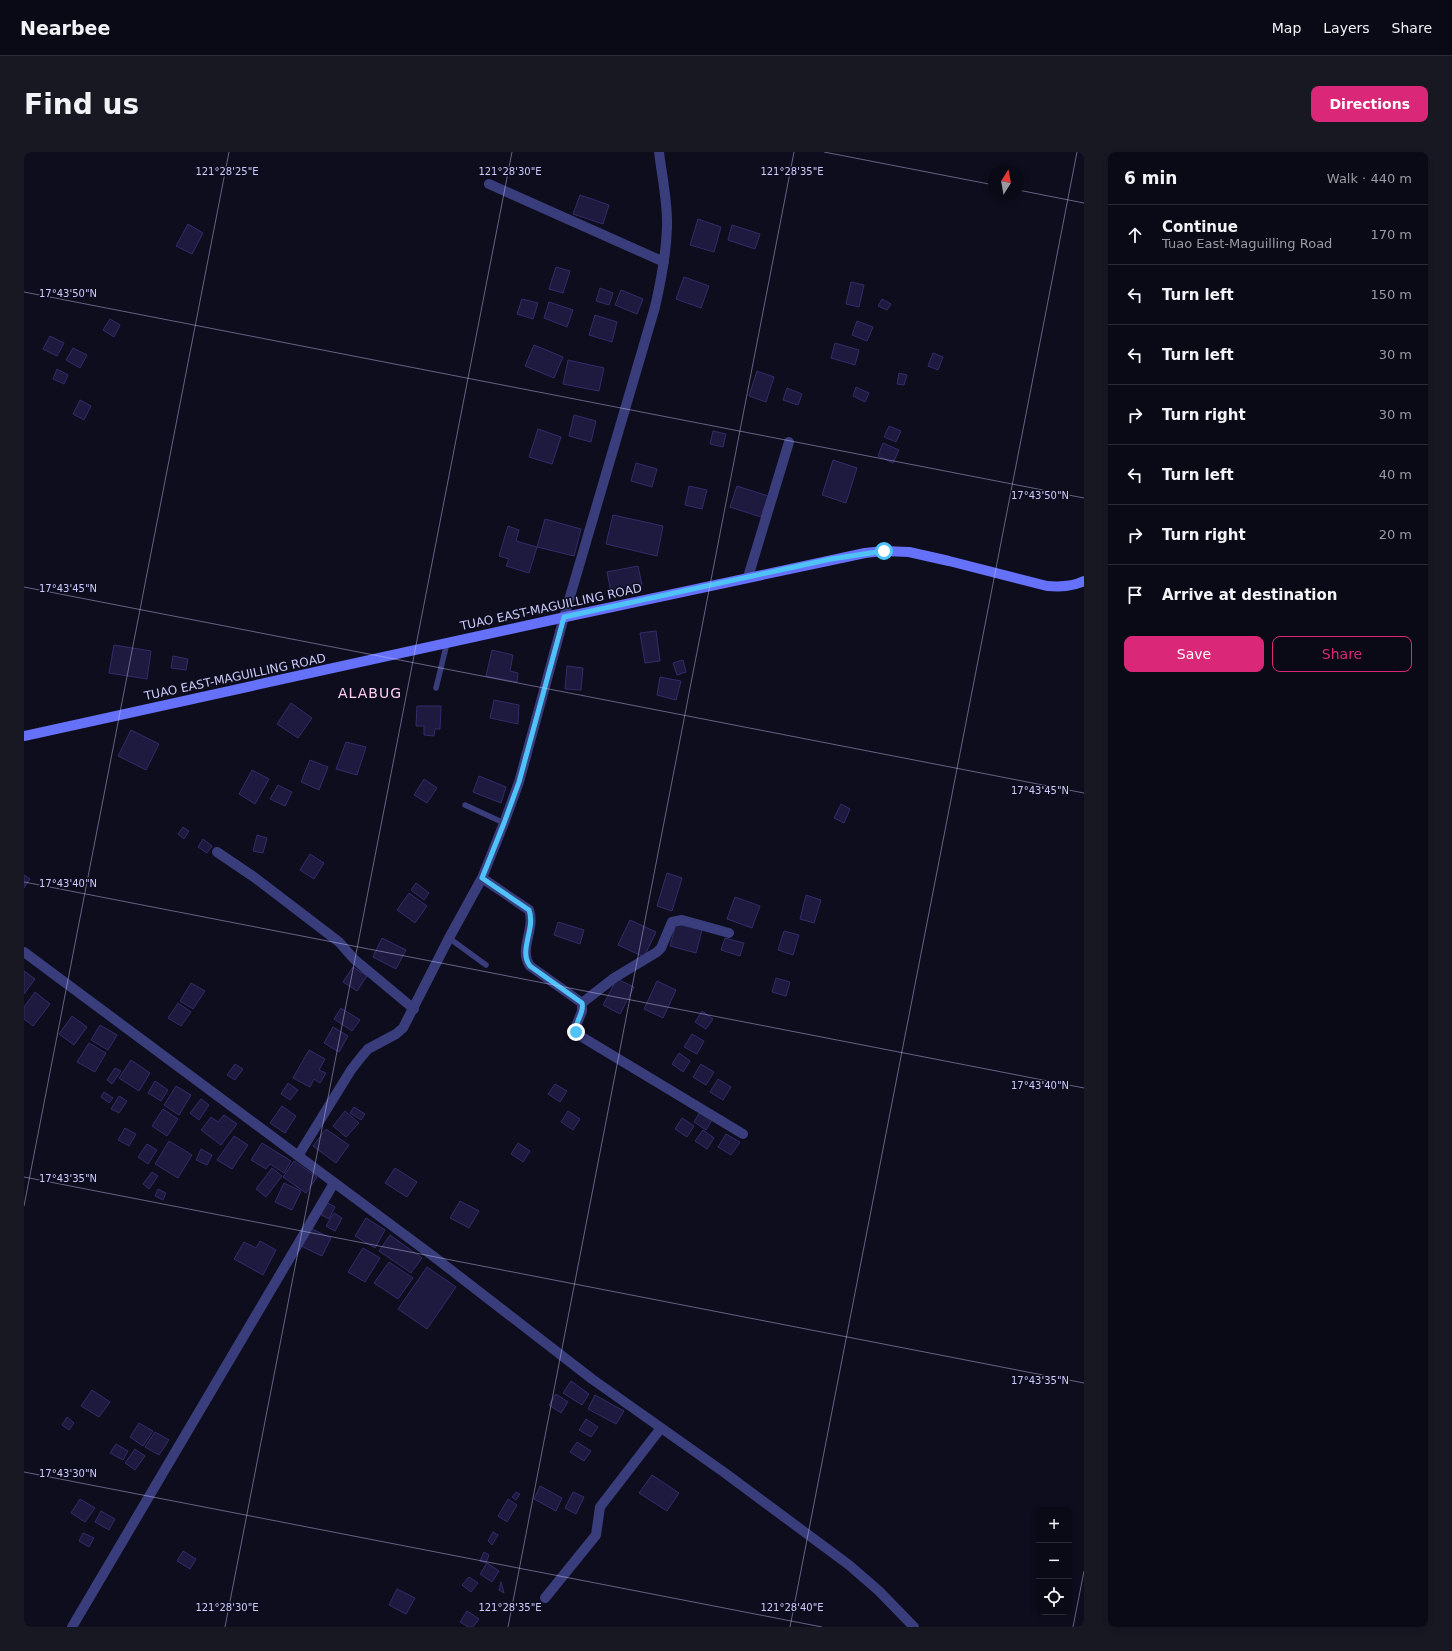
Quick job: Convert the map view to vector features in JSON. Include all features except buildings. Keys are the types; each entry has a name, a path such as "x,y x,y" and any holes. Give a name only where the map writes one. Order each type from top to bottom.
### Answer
{"main road":[{"name":"TUAO EAST-MAGUILLING ROAD","path":"24,736 831,559 884,551 909,552 1047,586 1072,586 1084,581"}],"street":[{"path":"298,1156 351,1070 362,1056 368,1049 396,1034 403,1028 449,938 482,878 519,782 564,617 655,307 664,262 667,220 666,197 660,152"},
{"path":"489,184 664,262"},
{"path":"748,577 789,442"},
{"path":"217,852 254,877 339,942 354,959 414,1009"},
{"path":"482,878 529,910 531,925 525,954 526,960 530,966 582,1003"},
{"path":"582,1003 614,978 661,948 672,922 675,920 682,920 729,933"},
{"path":"24,952 433,1256 592,1379 725,1473 849,1565 879,1591 914,1627"},
{"path":"582,1003 582,1011 575,1029 577,1034 743,1134"},
{"path":"72,1627 334,1183"},
{"path":"545,1598 596,1535 600,1507 661,1428"}],"lane":[{"path":"436,688 447,643"},
{"path":"466,805 504,823"},
{"path":"449,938 486,965"}],"district":[{"name":"ALABUG","path":"370,693"}],"route":[{"path":"576,1032 575,1026 582,1011 582,1003 530,966 526,960 525,954 531,925 529,910 524,905 482,878 519,782 534,721 564,617 831,559 884,551"}]}
